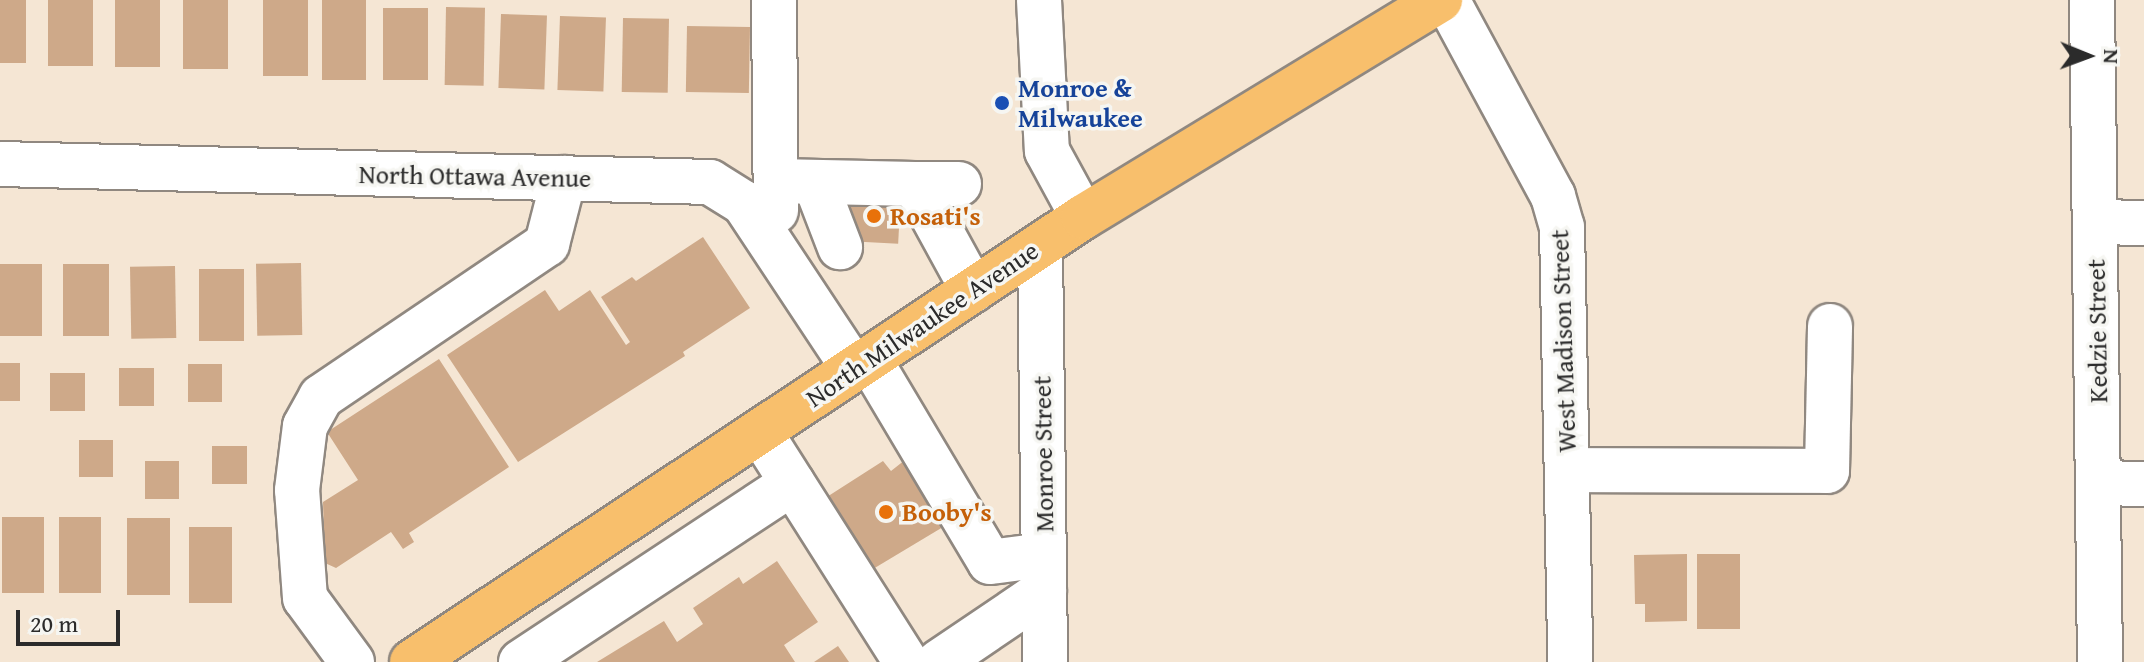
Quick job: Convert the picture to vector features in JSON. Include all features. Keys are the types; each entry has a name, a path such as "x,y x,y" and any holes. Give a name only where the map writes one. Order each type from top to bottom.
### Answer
{"main road":[{"name":"North Milwaukee Avenue","path":"439,655 760,432 1083,217 1440,0"}],"street":[{"path":"774,0 795,182 775,249"},
{"path":"1039,0 1047,151 1083,217"},
{"name":"West Madison Street","path":"1447,0 1553,196 1562,227 1570,662"},
{"name":"Kedzie Street","path":"2092,0 2100,662"},
{"name":"North Ottawa Avenue","path":"0,164 710,182 744,203 862,364 990,562 1044,573"},
{"path":"352,662 305,598 297,490 305,426 321,397 547,244 564,178"},
{"path":"795,182 959,184"},
{"path":"795,182 840,247"},
{"path":"915,184 973,290"},
{"path":"2096,222 2144,223"},
{"name":"Monroe Street","path":"1040,246 1045,662"},
{"path":"1567,470 1827,471 1830,326"},
{"path":"760,432 906,662"},
{"path":"521,662 792,483"},
{"path":"2098,483 2144,484"},
{"path":"939,662 1044,573"}],"building":[{"path":"0,0 26,0 26,63 0,63"},
{"path":"48,0 93,0 93,66 48,66"},
{"path":"115,0 160,0 160,67 115,67"},
{"path":"183,0 228,0 228,69 183,69"},
{"path":"263,0 308,0 308,76 263,76"},
{"path":"322,0 366,0 366,80 322,80"},
{"path":"446,7 485,8 484,86 445,85"},
{"path":"383,8 428,8 428,80 383,80"},
{"path":"501,14 547,16 544,90 498,88"},
{"path":"560,16 606,18 603,92 557,90"},
{"path":"623,18 669,19 668,93 622,92"},
{"path":"687,26 750,27 749,93 686,92"},
{"name":"Rosati's","path":"849,188 901,191 898,244 846,241"},
{"path":"703,237 750,308 683,352 685,356 518,462 447,355 545,290 559,311 590,290 626,345 630,342 601,297 632,277 636,281"},
{"path":"301,263 302,335 257,336 256,264"},
{"path":"0,264 42,264 42,336 0,336"},
{"path":"63,264 109,264 109,336 63,336"},
{"path":"175,266 176,338 131,339 130,267"},
{"path":"199,269 244,269 244,341 199,341"},
{"path":"439,359 509,467 409,533 414,542 403,549 391,532 336,568 325,563 323,502 358,480 327,432"},
{"path":"0,363 20,363 20,401 0,401"},
{"path":"188,364 222,364 222,402 188,402"},
{"path":"119,368 154,368 154,406 119,406"},
{"path":"50,373 85,373 85,411 50,411"},
{"path":"79,440 113,440 113,477 79,477"},
{"path":"212,446 247,446 247,484 212,484"},
{"name":"Booby's","path":"910,456 953,521 868,572 819,502 883,461 891,471"},
{"path":"145,461 179,461 179,499 145,499"},
{"path":"2,517 44,517 44,593 2,593"},
{"path":"59,517 101,517 101,593 59,593"},
{"path":"127,518 170,518 170,595 127,595"},
{"path":"189,527 232,527 232,603 189,603"},
{"path":"1687,554 1687,621 1645,622 1645,604 1635,604 1634,555"},
{"path":"1697,554 1740,554 1740,629 1697,629"},
{"path":"777,561 818,622 784,645 795,662 597,662 664,621 677,642 703,624 693,608 739,577 743,584"},
{"path":"838,646 849,662 814,662"}],"place":[{"name":"Monroe & Milwaukee","path":"1002,103"},
{"name":"Rosati's","path":"874,216"},
{"name":"Booby's","path":"886,512"}]}
